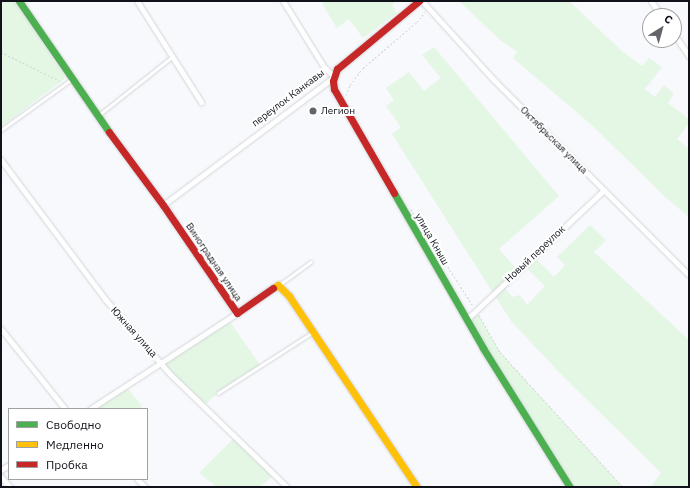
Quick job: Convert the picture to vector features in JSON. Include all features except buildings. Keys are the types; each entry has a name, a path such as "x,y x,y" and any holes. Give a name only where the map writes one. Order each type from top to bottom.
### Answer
{"street":[{"name":"Виноградная улица","path":"19,1 98,116 163,204 237,313 278,286"},
{"path":"137,1 201,102"},
{"path":"283,1 324,67 334,77"},
{"path":"410,9 414,1"},
{"name":"переулок Канкавы","path":"163,204 334,77 340,67 420,1"},
{"name":"Октябрьская улица","path":"420,1 494,80 689,275"},
{"path":"682,46 689,56"},
{"name":"улица Кныш","path":"334,77 333,84 335,92 467,319 570,487"},
{"name":"Южная улица","path":"1,160 105,299 161,361 170,374 287,487"},
{"name":"Новый переулок","path":"467,319 604,190"},
{"path":"278,286 289,296 417,487"},
{"path":"91,408 161,361 237,313"},
{"path":"1,329 64,408"},
{"path":"1,477 10,487"}],"lane":[{"path":"98,116 172,56"},
{"path":"1,130 72,79"},
{"path":"278,286 311,262"},
{"path":"218,393 313,332"}],"path":[{"path":"346,97 350,85 363,68 417,22 428,8"},
{"path":"1,52 66,83"},
{"path":"411,208 476,310 500,352 623,487"}],"green space":[{"path":"1,1 14,1 65,77 1,127"},
{"path":"326,1 396,1 392,5 397,13 363,38 349,19 337,28 322,4"},
{"path":"459,1 569,1 623,52 642,66 649,58 662,67 645,89 655,97 664,85 674,94 668,103 689,119 689,123 677,139 689,149 689,217 664,196 594,127 513,58 517,52 500,40"},
{"path":"434,47 559,196 499,249 518,271 506,282 506,290 513,297 520,295 527,305 545,286 524,265 533,256 554,277 565,265 557,257 590,225 606,240 594,252 689,340 689,487 651,487 661,473 558,371 511,321 392,134 401,127 386,106 394,100 386,88 409,72 424,91 441,78 422,55"},
{"path":"476,310 500,352 623,487 570,487 467,319"},
{"path":"228,319 261,366 213,397 204,407 161,361"},
{"path":"125,385 142,406 140,408 91,408"},
{"path":"235,437 274,475 260,487 217,487 199,473"}],"traffic: fast":[{"path":"19,1 109,132"},
{"path":"394,193 483,348 570,487"}],"traffic: slow":[{"path":"273,288 278,285 289,296 417,487"}],"traffic: jam":[{"path":"394,193 334,89 333,81 337,69 419,1"},
{"path":"109,132 163,205 237,313 273,288"}],"place":[{"name":"Легион","path":"313,111"}]}
